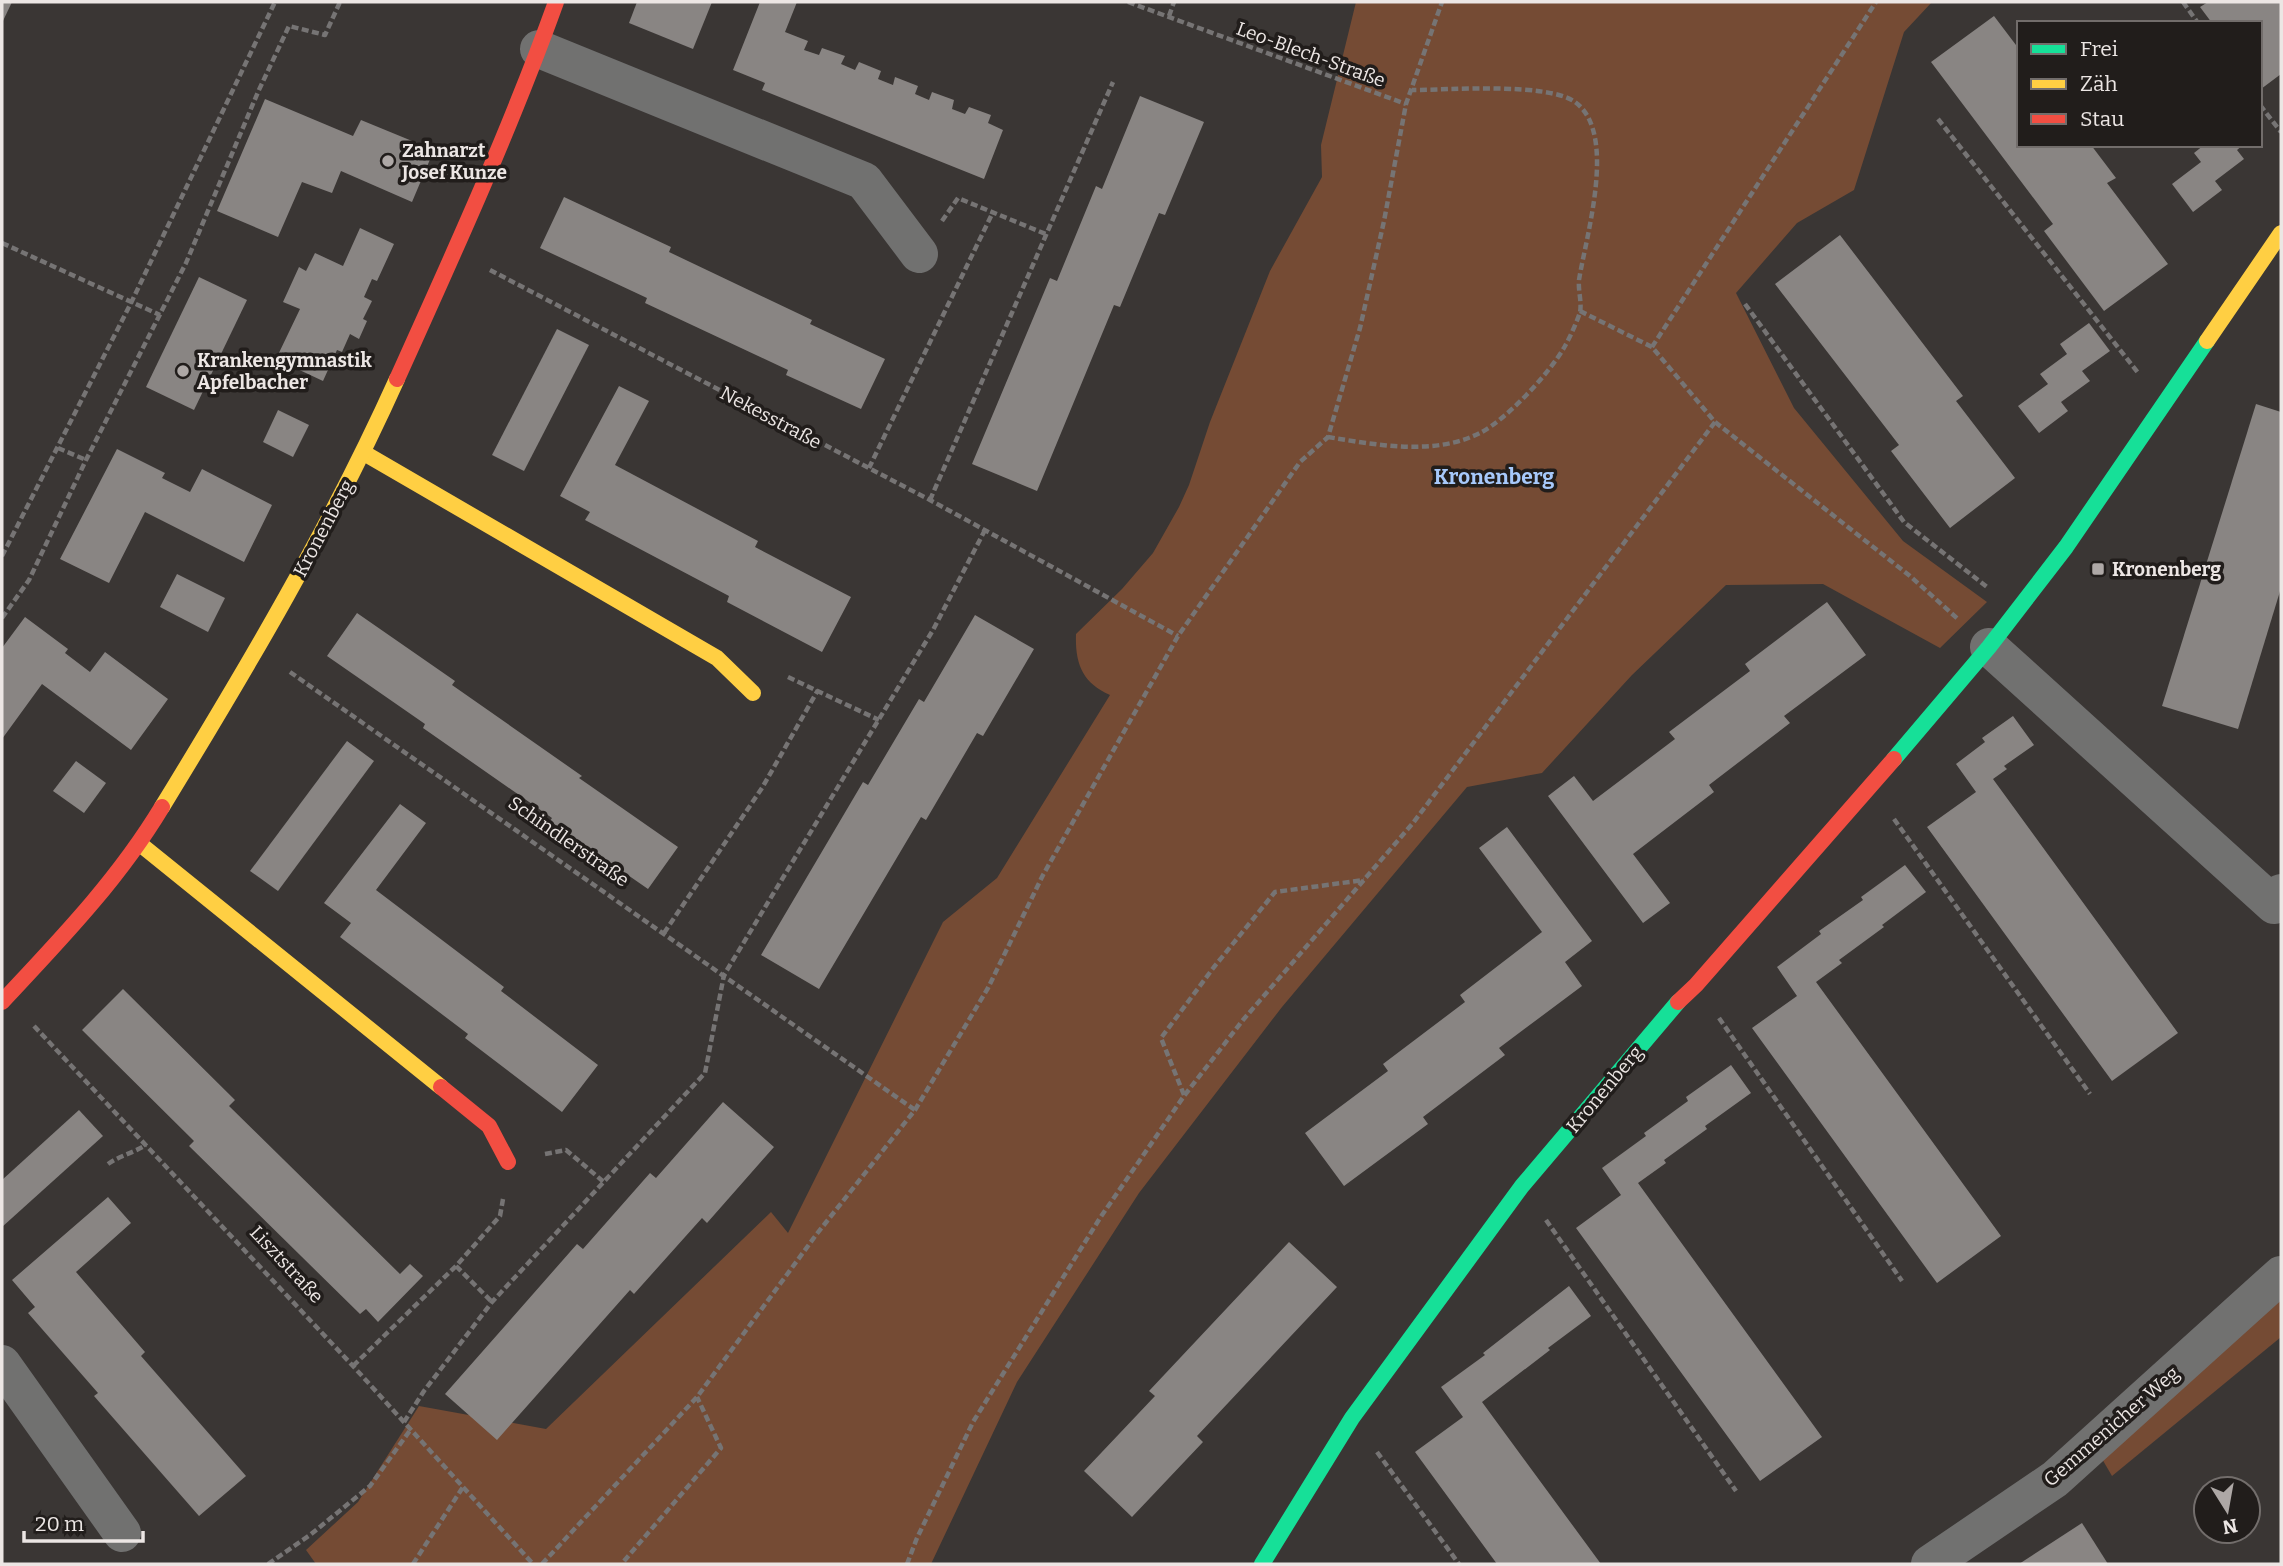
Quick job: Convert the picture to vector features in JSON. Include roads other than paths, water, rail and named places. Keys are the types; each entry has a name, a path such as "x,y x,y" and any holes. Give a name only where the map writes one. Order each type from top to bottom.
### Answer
{"street":[{"name":"Kronenberg","path":"4,1000 96,901 140,844 258,650 364,453 454,253 556,2"},
{"path":"539,49 864,181 919,254"},
{"name":"Kronenberg","path":"1262,1564 1352,1418 1522,1186 1671,1009 1696,985 1871,787 1989,647 2066,547 2281,233"},
{"path":"364,453 717,658 753,693"},
{"path":"1989,647 2274,905 2281,893"},
{"path":"140,844 489,1126 508,1162"},
{"name":"Gemmenicher Weg","path":"1930,1564 2055,1479 2281,1275"},
{"path":"2,1364 122,1533"}],"place":[{"name":"Zahnarzt Josef Kunze","path":"388,161"},
{"name":"Krankengymnastik Apfelbacher","path":"183,371"},
{"name":"Kronenberg","path":"2098,569"}],"district":[{"name":"Kronenberg","path":"1494,477"}]}
